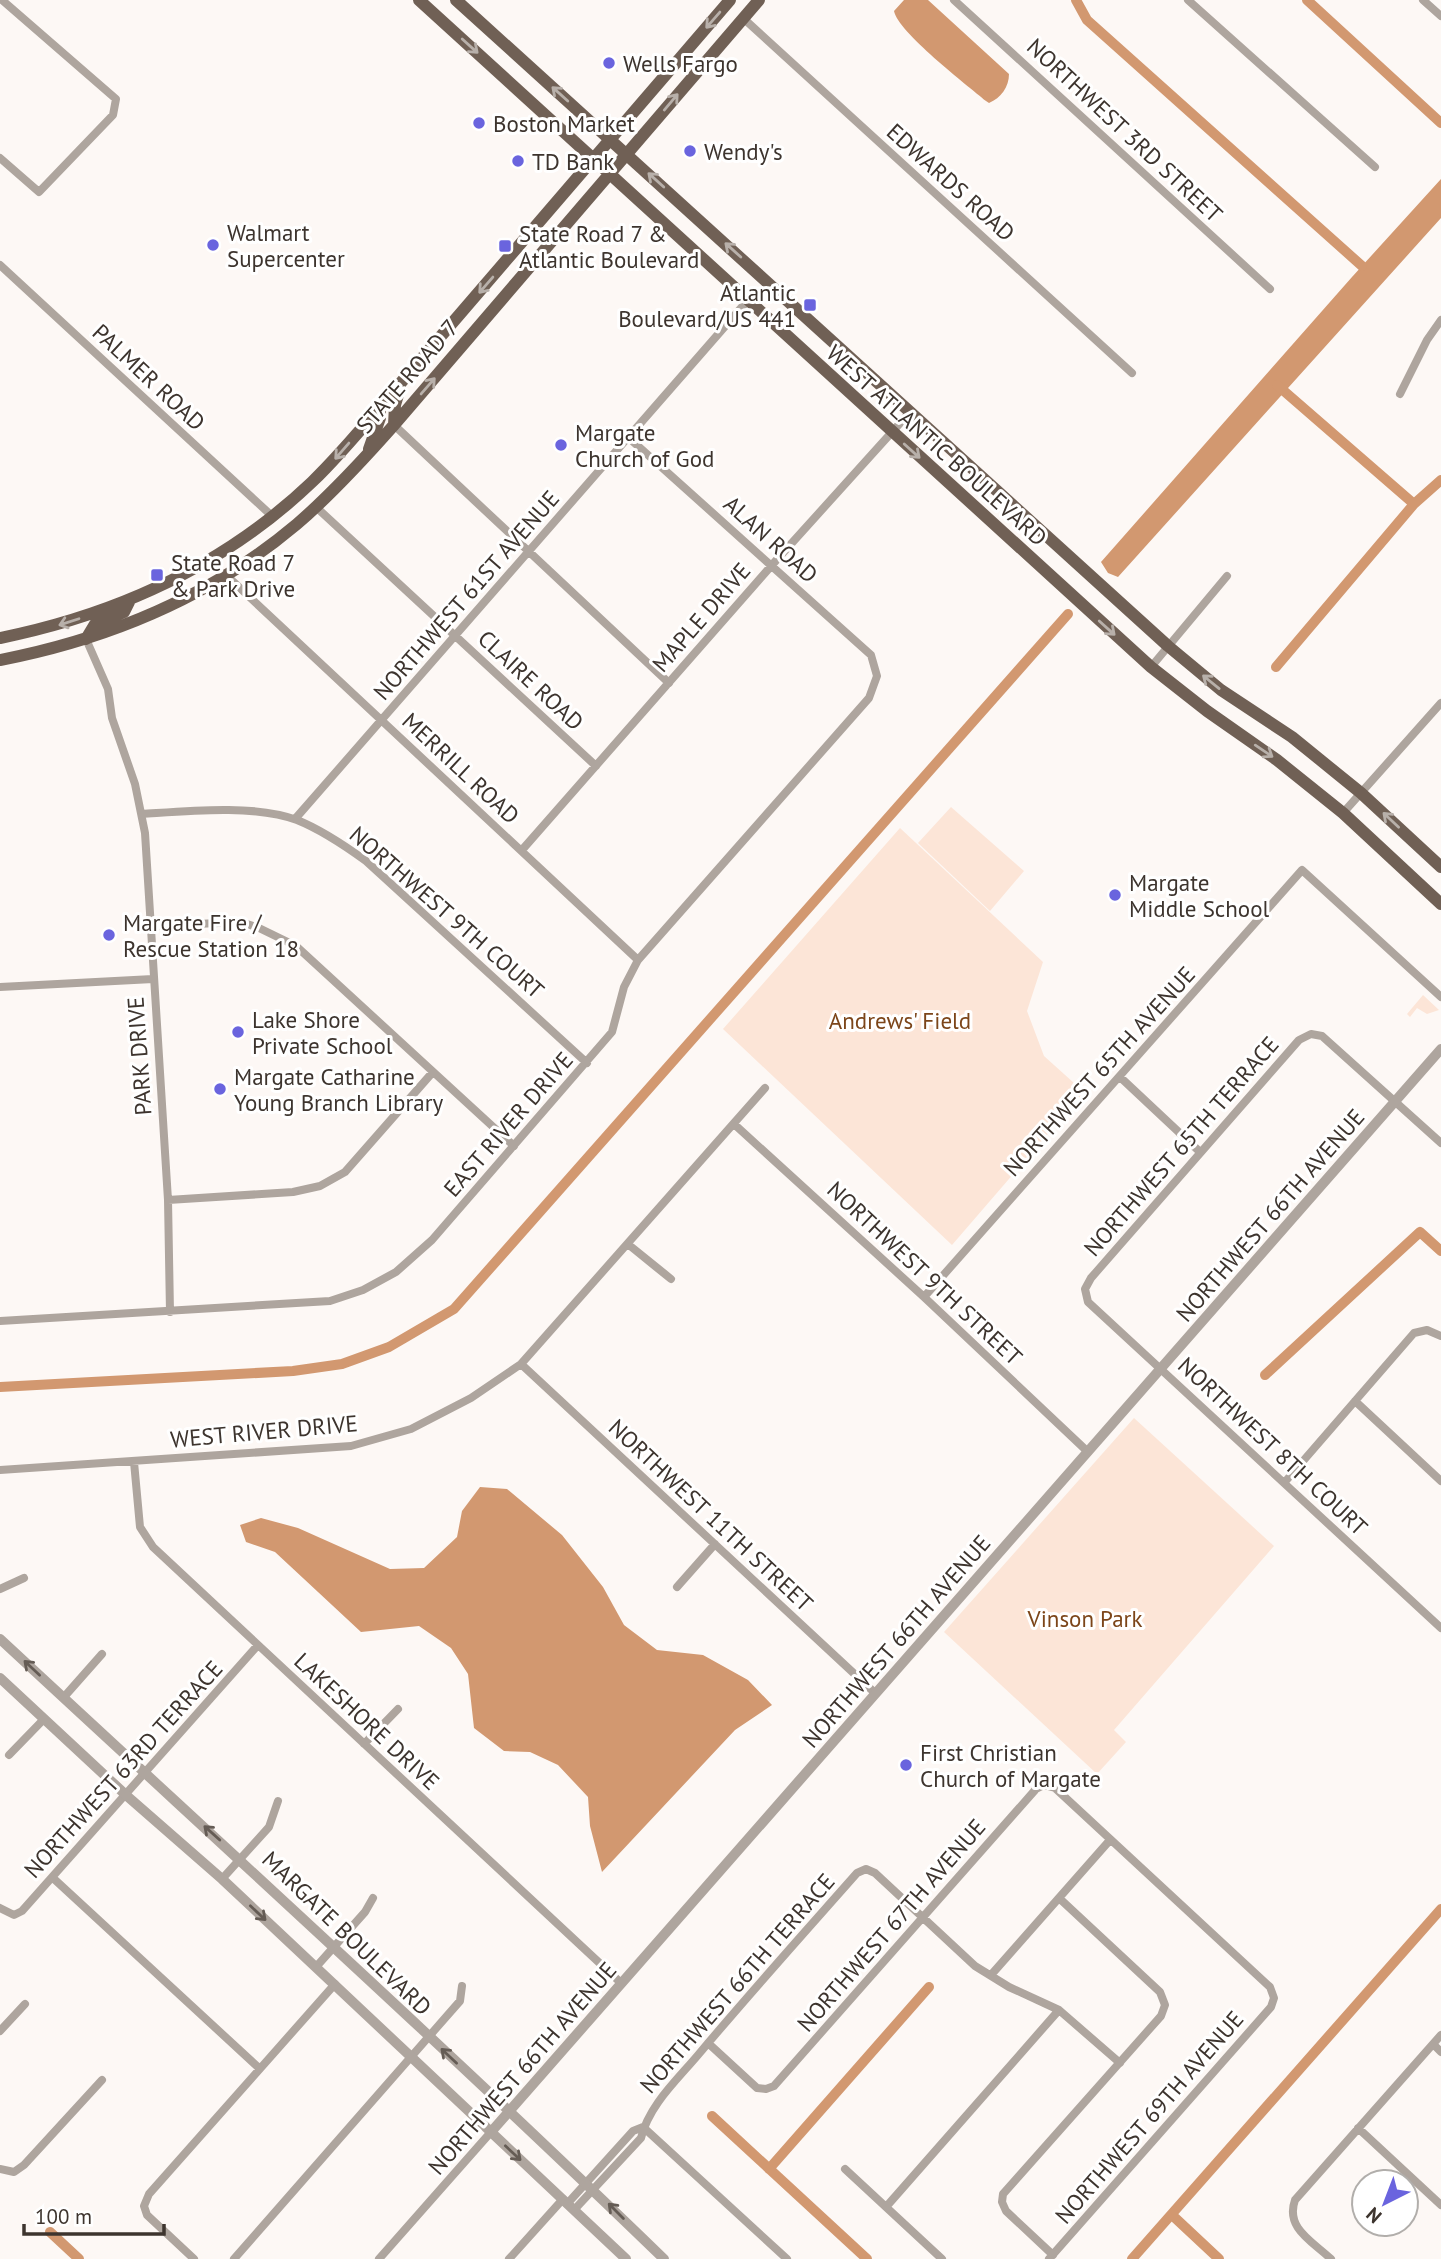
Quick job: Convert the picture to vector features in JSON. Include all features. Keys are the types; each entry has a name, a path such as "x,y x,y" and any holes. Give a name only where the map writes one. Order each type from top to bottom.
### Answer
{"main road":[{"name":"WEST ATLANTIC BOULEVARD","path":"419,0 1151,667 1207,711 1277,760 1342,813 1441,904"},
{"name":"WEST ATLANTIC BOULEVARD","path":"456,0 1168,646 1221,690 1292,737 1361,793 1441,867"},
{"name":"STATE ROAD 7","path":"0,638 57,626 129,601 211,559 272,516 325,469 730,0"},
{"name":"STATE ROAD 7","path":"0,660 86,639 159,611 255,556 316,507 367,456 759,0"},
{"path":"394,425 395,405 403,381"},
{"path":"367,456 377,429 380,407"},
{"path":"255,556 270,534 272,516"},
{"path":"86,639 95,624 124,612 129,601"}],"street":[{"path":"0,158 39,192 113,115 116,99 2,0"},
{"path":"1188,0 1376,167"},
{"path":"1423,0 1441,16"},
{"name":"NORTHWEST 3RD STREET","path":"960,2 1270,289"},
{"name":"EDWARDS ROAD","path":"743,18 1132,373"},
{"name":"PALMER ROAD","path":"0,265 272,516"},
{"name":"NORTHWEST 61ST AVENUE","path":"295,819 748,300"},
{"path":"1400,394 1427,340 1441,320"},
{"name":"MAPLE DRIVE","path":"522,850 911,411"},
{"path":"394,425 669,682"},
{"name":"ALAN ROAD","path":"629,438 871,655 877,676"},
{"name":"CLAIRE ROAD","path":"316,507 596,766"},
{"name":"MERRILL ROAD","path":"226,575 638,960"},
{"path":"1151,667 1227,576"},
{"name":"PARK DRIVE","path":"86,639 108,689 112,718 135,784 142,814 152,926 168,1200 170,1312"},
{"name":"EAST RIVER DRIVE","path":"0,1321 330,1301 363,1290 396,1272 432,1240 587,1063 612,1032 624,987 638,960 869,698 877,676"},
{"path":"1342,813 1441,703"},
{"name":"NORTHWEST 9TH COURT","path":"142,814 214,810 260,813 295,819 334,838 366,861 587,1063"},
{"name":"NORTHWEST 65TH AVENUE","path":"924,1297 1302,870 1441,997"},
{"path":"152,926 241,922 296,946 514,1146"},
{"path":"0,987 153,979"},
{"name":"NORTHWEST 65TH TERRACE","path":"1085,1289 1091,1278 1299,1040 1311,1034 1322,1036 1395,1101"},
{"name":"NORTHWEST 66TH AVENUE","path":"379,2259 1441,1049"},
{"path":"168,1200 293,1192 320,1186 345,1172 432,1073"},
{"path":"1120,1077 1200,1152"},
{"name":"WEST RIVER DRIVE","path":"0,1470 351,1446 411,1429 471,1398 521,1364 765,1088"},
{"path":"1395,1101 1441,1143"},
{"name":"NORTHWEST 9TH STREET","path":"734,1124 924,1297 1088,1452"},
{"path":"629,1245 671,1279"},
{"name":"NORTHWEST 8TH COURT","path":"1085,1289 1088,1302 1441,1628"},
{"path":"1284,1483 1414,1333 1427,1330 1441,1336"},
{"name":"NORTHWEST 11TH STREET","path":"521,1364 875,1693"},
{"path":"1355,1401 1441,1481"},
{"name":"LAKESHORE DRIVE","path":"134,1462 140,1527 153,1547 621,1983"},
{"path":"677,1587 715,1544"},
{"path":"0,1589 24,1578"},
{"name":"MARGATE BOULEVARD","path":"0,1639 240,1858 590,2186 664,2259"},
{"name":"NORTHWEST 63RD TERRACE","path":"0,1908 13,1915 22,1911 127,1796 258,1645"},
{"path":"64,1697 102,1654"},
{"name":"MARGATE BOULEVARD","path":"0,1678 317,1967 568,2204 620,2257"},
{"path":"364,1744 398,1709"},
{"path":"9,1755 44,1719"},
{"name":"NORTHWEST 67TH AVENUE","path":"708,2043 757,2088 774,2086 1035,1789 1044,1785 1055,1788 1110,1840"},
{"path":"222,1879 269,1827 278,1801"},
{"path":"991,1975 1110,1840"},
{"name":"NORTHWEST 69TH AVENUE","path":"1051,2257 1271,2007 1274,1998 1270,1987 1110,1840"},
{"name":"NORTHWEST 66TH TERRACE","path":"509,2259 641,2138 643,2127 654,2108 857,1873 866,1869 875,1872 923,1918"},
{"path":"53,1878 259,2068"},
{"path":"317,1967 365,1912 373,1898"},
{"path":"1051,2257 1006,2211 1002,2202 1003,2194 1120,2063 1161,2015 1165,2005 1160,1993 1059,1898"},
{"path":"923,1918 975,1966 1009,1987 1059,2010 1120,2063"},
{"path":"194,2259 147,2216 144,2206 149,2194 335,1984"},
{"path":"234,2259 460,2001 462,1986"},
{"path":"0,2031 24,2004"},
{"path":"886,2207 1059,2010"},
{"path":"1331,2259 1294,2224 1291,2211 1295,2200 1441,2035"},
{"path":"1433,2044 1441,2052"},
{"path":"0,2169 14,2172 24,2165 102,2080"},
{"path":"643,2127 787,2259"},
{"path":"1357,2128 1441,2205"},
{"path":"845,2169 942,2259"}],"green space":[{"path":"951,807 1024,871 990,911 918,843"},
{"name":"Andrews' Field","path":"900,828 1043,962 1027,1011 1044,1056 1084,1092 952,1245 723,1029"},
{"path":"1423,995 1439,1010 1427,1014 1417,1008 1410,1017 1407,1014"},
{"name":"Vinson Park","path":"1134,1418 1274,1546 1114,1730 1126,1742 1097,1774 944,1632"}],"shaded area":[{"path":"904,0 928,0 1009,74 1008,83 1001,95 989,103 907,32 894,11"},
{"path":"1441,179 1441,218 1118,577 1108,573 1101,562"},
{"path":"480,1487 507,1489 562,1535 603,1587 624,1625 657,1650 703,1655 748,1680 772,1705 735,1730 602,1872 590,1826 588,1797 558,1765 530,1752 504,1751 474,1728 468,1674 451,1648 419,1626 361,1632 275,1552 246,1542 240,1525 261,1518 298,1528 390,1569 424,1568 457,1537 462,1511"}],"waterway":[{"path":"1076,0 1087,20 1362,266"},
{"path":"1307,0 1441,123"},
{"path":"1277,385 1414,504"},
{"path":"1276,667 1414,504 1441,480"},
{"path":"0,1387 293,1371 342,1364 389,1347 454,1309 1068,614"},
{"path":"1265,1375 1420,1232 1441,1251"},
{"path":"1132,2259 1441,1909"},
{"path":"769,2169 929,1987"},
{"path":"712,2116 867,2259"},
{"path":"1172,2215 1219,2259"},
{"path":"50,2232 79,2259"}],"place":[{"name":"Wells Fargo","path":"609,63"},
{"name":"Boston Market","path":"479,123"},
{"name":"Wendy's","path":"690,151"},
{"name":"TD Bank","path":"518,161"},
{"name":"Walmart Supercenter","path":"213,245"},
{"name":"State Road 7 & Atlantic Boulevard","path":"505,246"},
{"name":"Atlantic Boulevard/US 441","path":"810,305"},
{"name":"Margate Church of God","path":"561,445"},
{"name":"State Road 7 & Park Drive","path":"157,575"},
{"name":"Margate Middle School","path":"1115,895"},
{"name":"Margate Fire / Rescue Station 18","path":"109,935"},
{"name":"Lake Shore Private School","path":"238,1032"},
{"name":"Margate Catharine Young Branch Library","path":"220,1089"},
{"name":"First Christian Church of Margate","path":"906,1765"}]}
